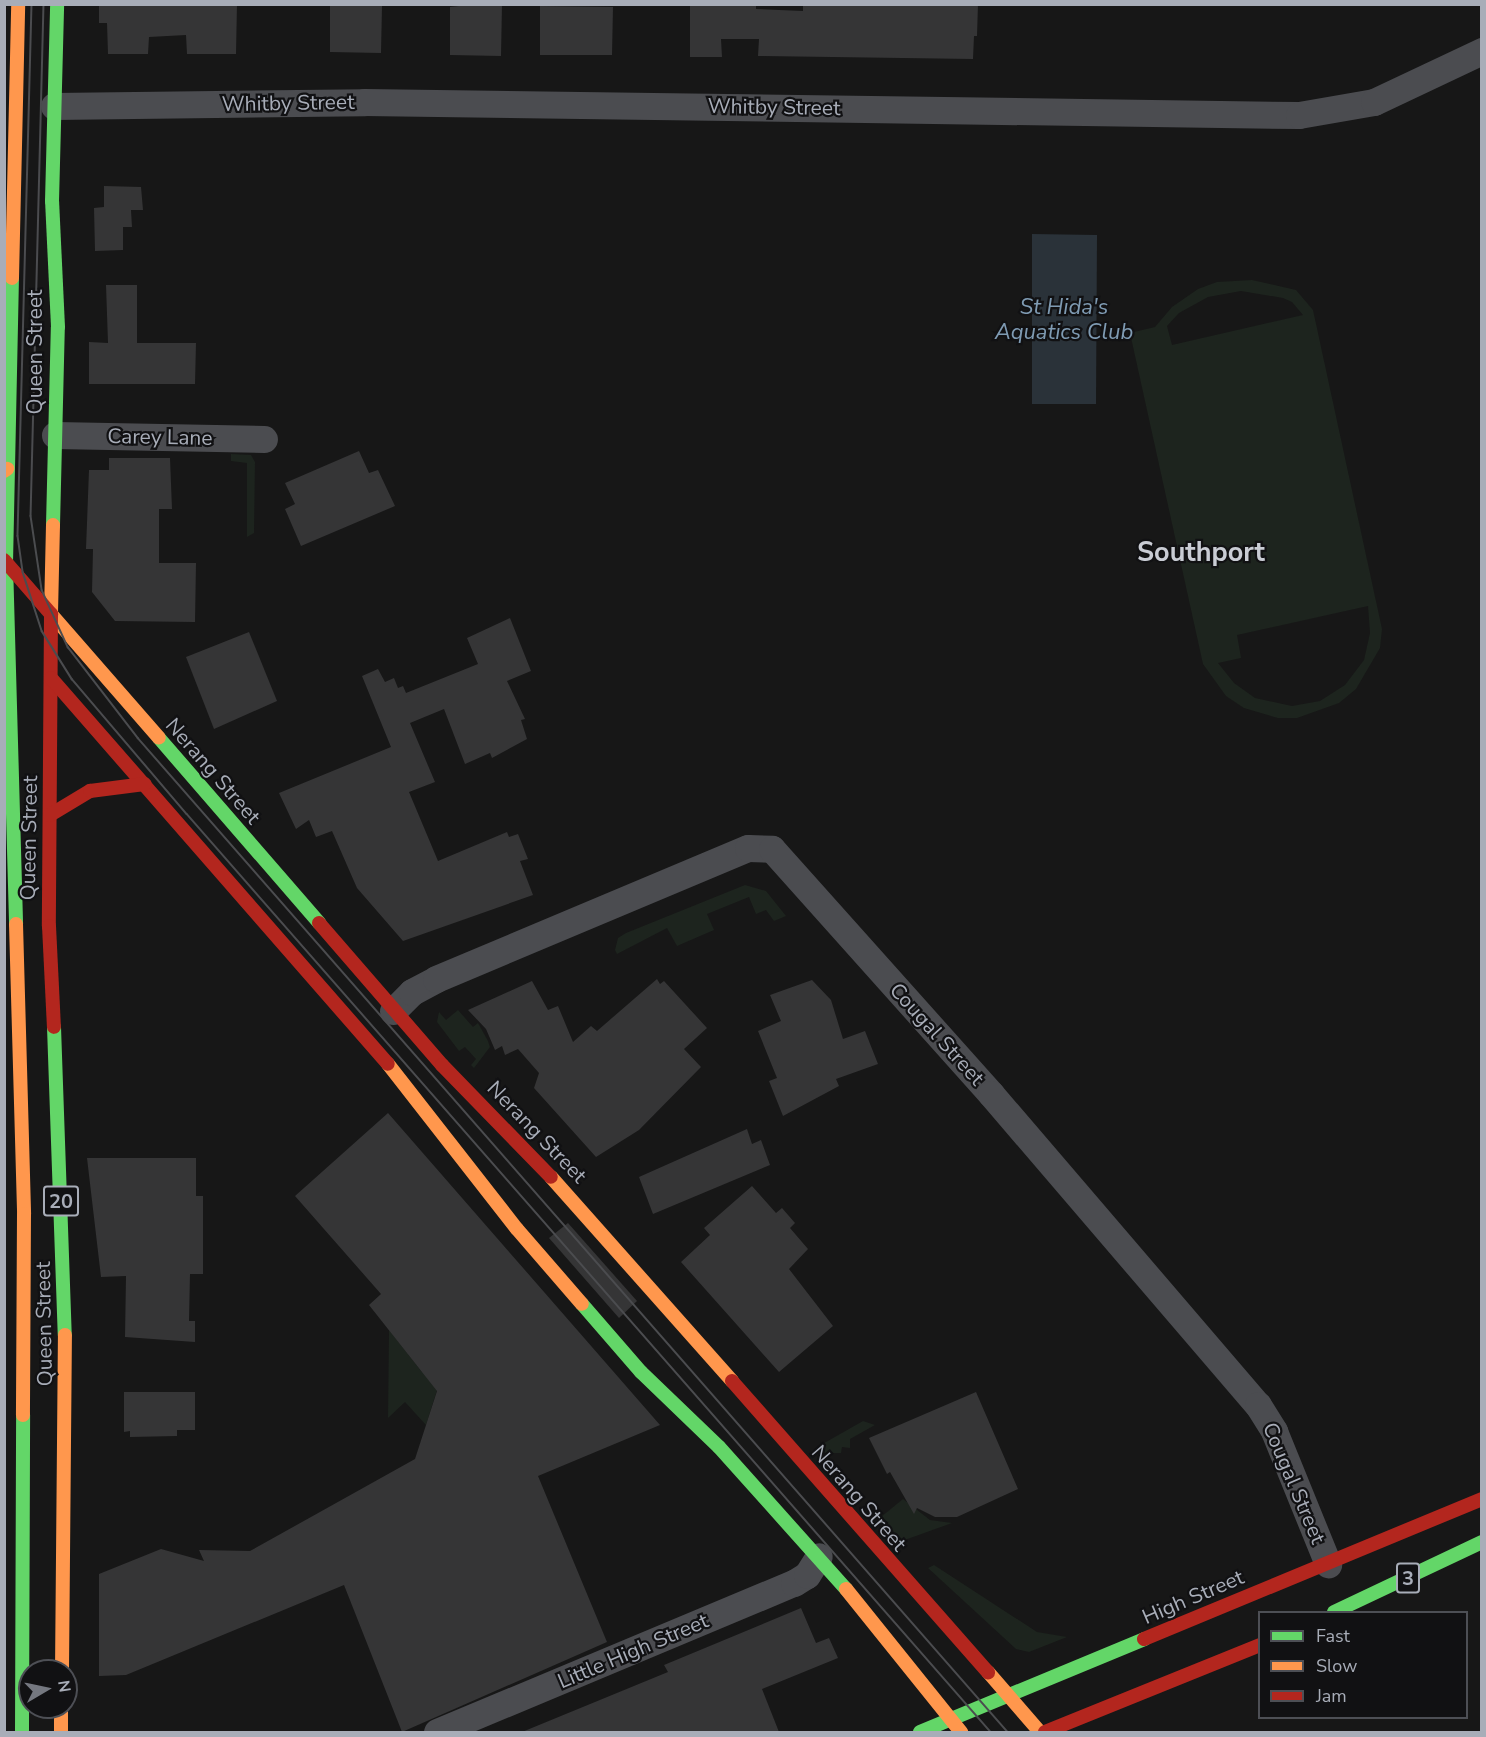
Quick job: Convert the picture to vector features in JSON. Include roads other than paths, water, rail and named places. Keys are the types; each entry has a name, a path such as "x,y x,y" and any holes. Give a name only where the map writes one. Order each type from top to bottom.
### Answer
{"main road":[{"name":"Queen Street","path":"18,4 5,562 10,927 24,1214 22,1732"},
{"name":"Queen Street","path":"57,4 54,106 55,435 51,614 49,926 66,1281 62,1659"},
{"name":"Nerang Street","path":"5,562 393,1011 574,1201 1008,1697 1042,1732"},
{"path":"6,621 22,642"},
{"path":"37,660 413,1093 488,1194 641,1372 719,1447 819,1556 961,1732"},
{"path":"50,815 90,791 145,784"},
{"name":"High Street","path":"920,1732 1482,1498"},
{"name":"3","path":"1336,1611 1482,1542"},
{"path":"1042,1732 1258,1646"},
{"path":"1108,1723 1114,1704"}],"street":[{"name":"Whitby Street","path":"54,106 364,102 1299,115 1374,102 1482,51"},
{"name":"Carey Lane","path":"55,435 264,439"},
{"name":"Cougal Street","path":"393,1011 429,982 748,848 772,849 992,1094 1258,1405 1274,1431 1328,1563"},
{"name":"Little High Street","path":"437,1732 794,1584 807,1575 819,1556"}],"water":[{"name":"St Hida's Aquatics Club","path":"1032,234 1097,235 1096,404 1032,404"}],"tram line":[{"path":"32,4 18,536 23,572 42,631 72,679 187,814 991,1732"},
{"path":"44,4 31,516 42,590 68,647 138,738 1008,1732"}],"district":[{"name":"Southport","path":"1201,553"}]}
